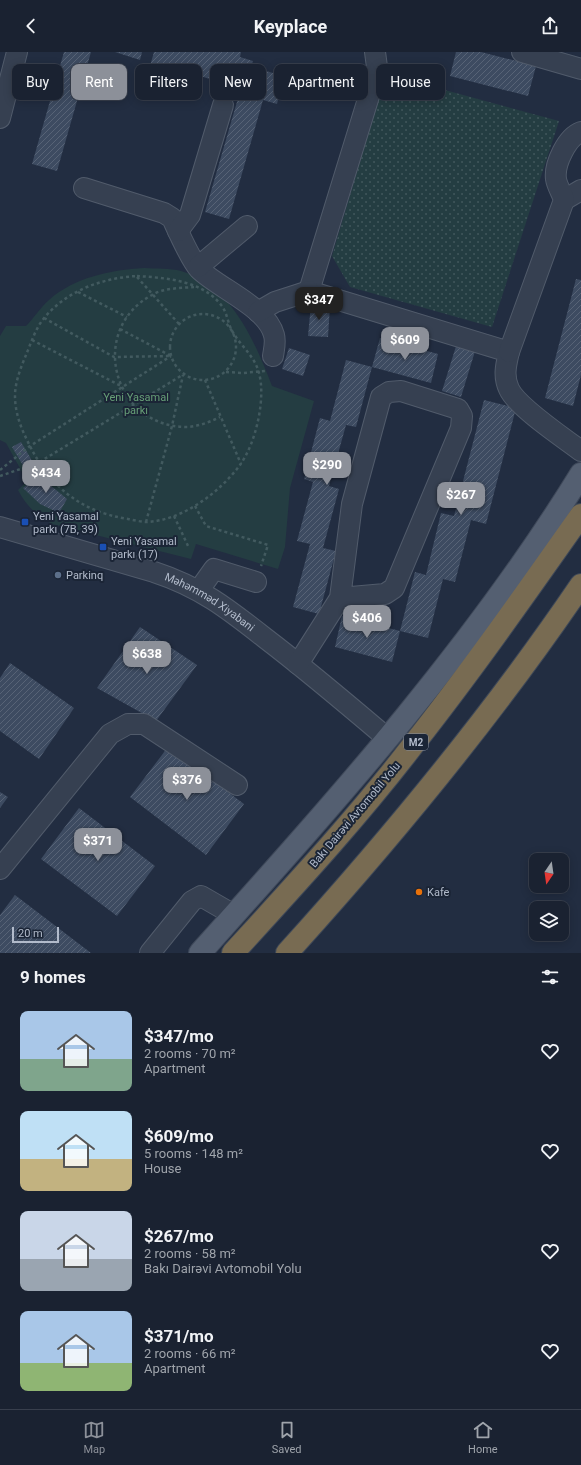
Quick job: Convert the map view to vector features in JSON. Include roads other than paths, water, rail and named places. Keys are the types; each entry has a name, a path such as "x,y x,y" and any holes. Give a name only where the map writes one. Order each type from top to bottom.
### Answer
{"highway":[{"name":"Bakı Dairəvi Avtomobil Yolu","path":"233,953 356,816 413,746 504,624 581,516"},
{"path":"287,953 386,841 444,772 538,648 581,585"}],"main road":[{"path":"200,953 311,830 447,667 527,557 581,474"}],"street":[{"path":"0,118 17,52"},
{"path":"309,291 373,83 377,67 375,52"},
{"path":"522,52 581,69"},
{"path":"178,231 190,215 223,105"},
{"path":"581,132 574,135 568,141 557,170 556,179 572,195 509,352 505,371 509,389 523,406 581,452"},
{"path":"84,188 164,213 172,218 198,267 240,297 258,312 269,324 274,334 275,344 273,356"},
{"path":"198,267 247,226"},
{"path":"258,312 275,302 309,291 509,352"},
{"path":"298,664 340,598 352,504 381,397 389,392 401,391 458,409 462,416 461,428 394,588 385,594 340,598"},
{"name":"Məhəmməd Xiyabani","path":"0,527 154,572 179,580 198,590 219,602 298,664 387,738"},
{"path":"198,590 214,569 256,582"},
{"path":"0,869 110,734 128,724 144,724 237,785"},
{"path":"150,953 192,901 200,896 234,915"}],"place":[{"name":"Yeni Yasamal parkı (7B, 39)","path":"25,522"},
{"name":"Yeni Yasamal parkı (17)","path":"103,547"},
{"name":"Parkinq","path":"58,575"},
{"name":"Kafe","path":"419,892"}],"park label":[{"name":"Yeni Yasamal parkı","path":"136,403"}]}
